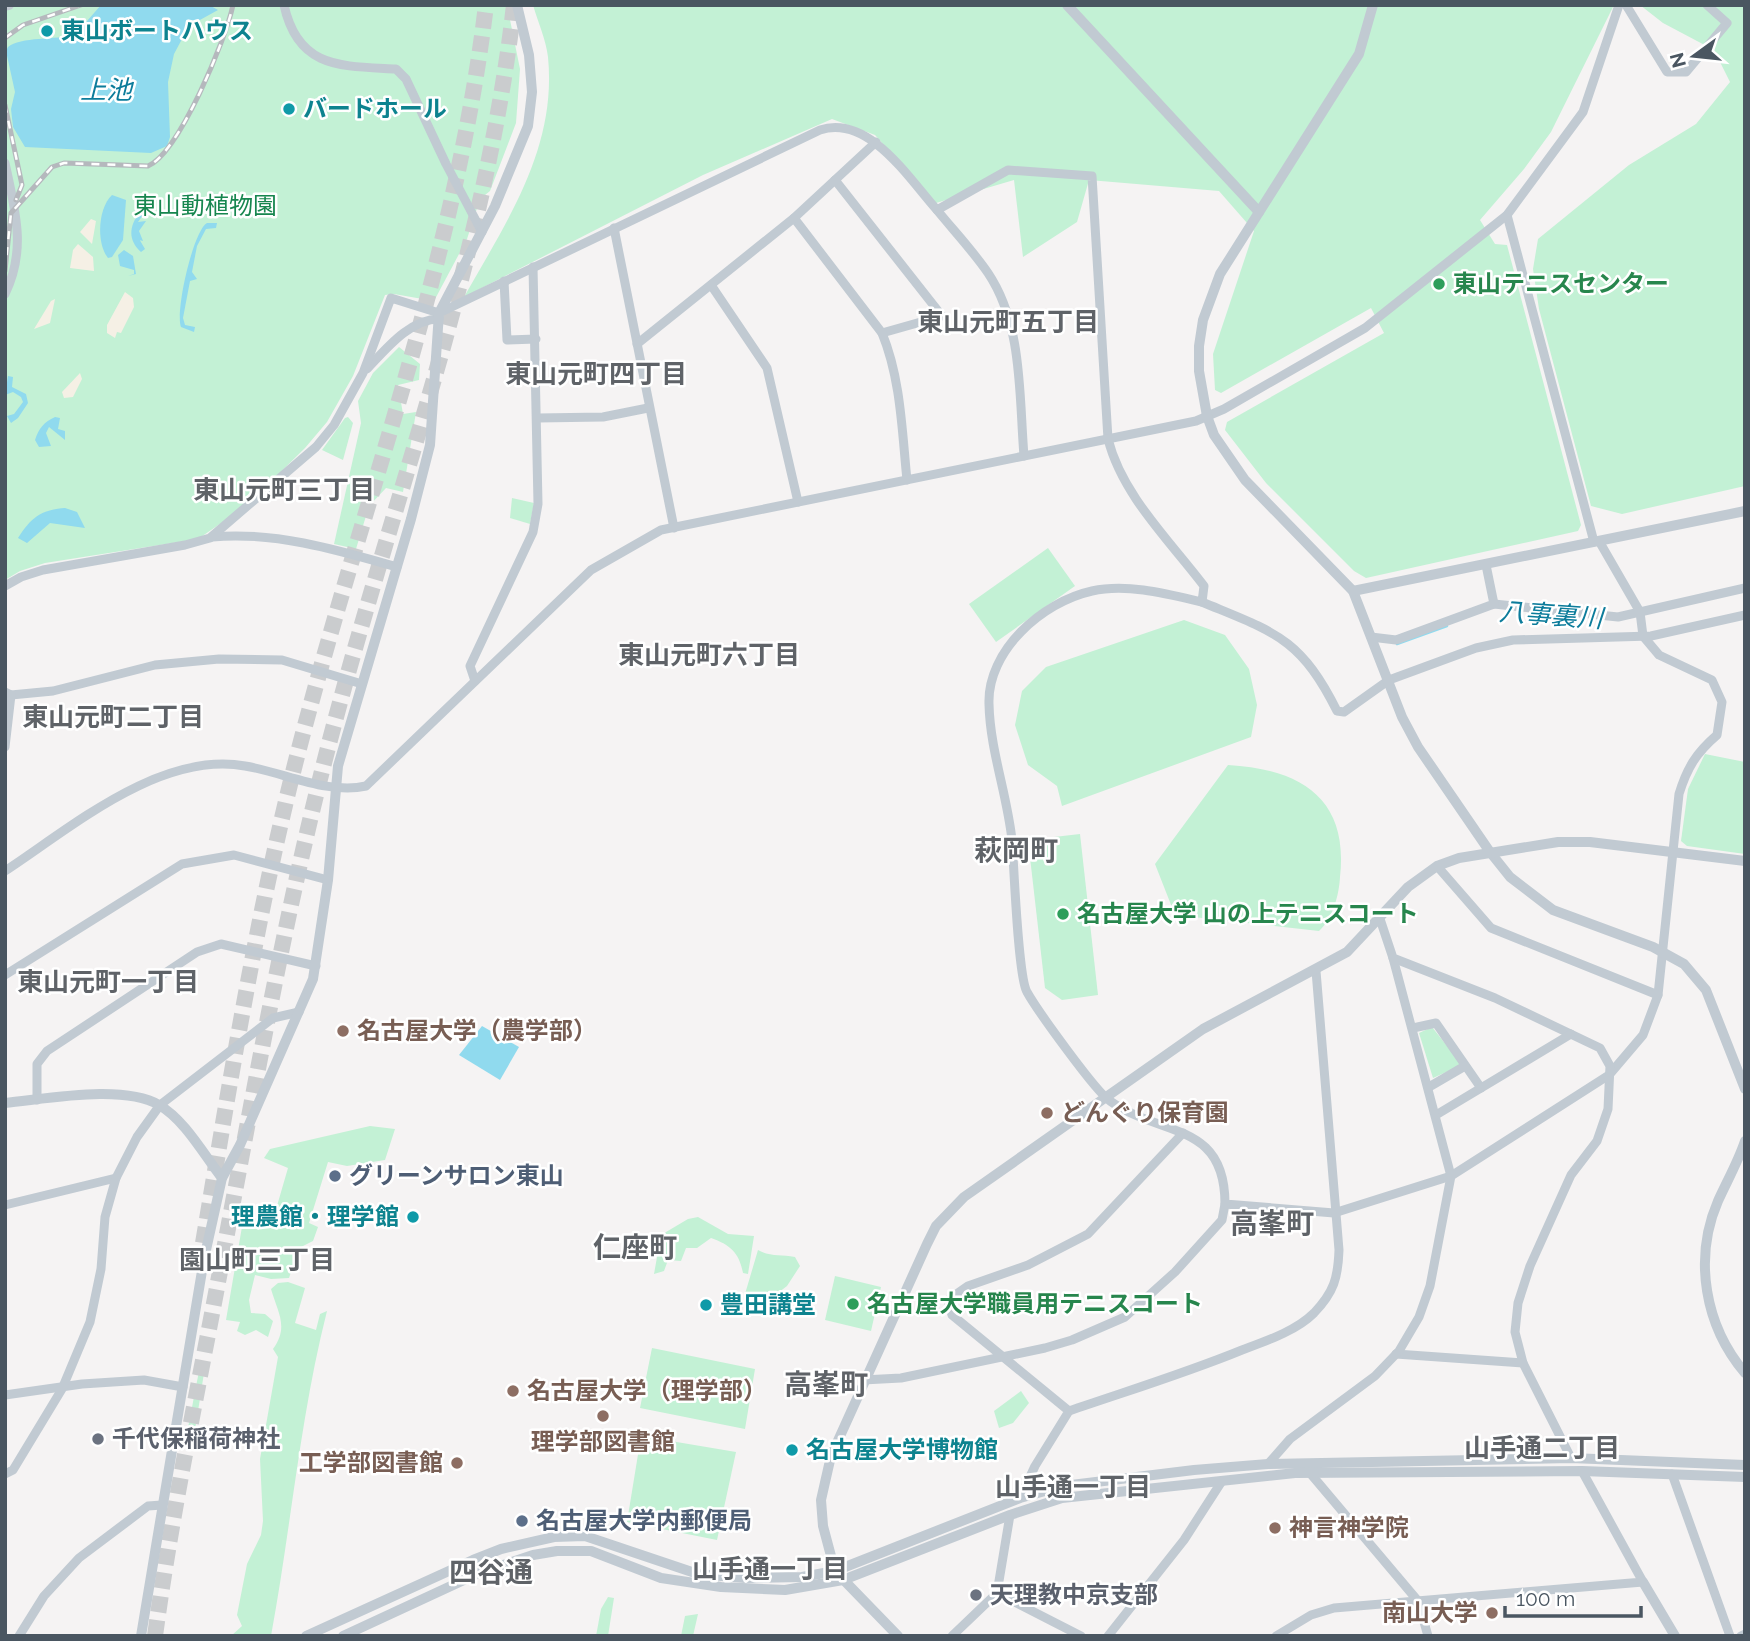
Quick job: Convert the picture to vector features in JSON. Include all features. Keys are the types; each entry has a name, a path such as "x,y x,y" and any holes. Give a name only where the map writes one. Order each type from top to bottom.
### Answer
{"street":[{"path":"284,5 292,34 309,52 324,61 346,66 396,69 406,79 482,232"},
{"path":"141,1636 204,1259 222,1178 299,1012 316,966 328,880 338,765 430,445 439,316 518,159 528,126 532,92 529,55 517,5"},
{"path":"1067,5 1259,212"},
{"path":"1373,5 1359,54 1220,274 1203,320 1199,371 1207,416 1214,435 1245,480 1353,591 1418,747 1490,852 1510,877 1553,910 1665,952 1684,964 1700,981 1745,1089"},
{"path":"5,871 133,788 162,775 230,764 336,787 354,789 366,786 592,570 662,530 1108,439 1207,416 1380,318 1507,215 1583,112 1619,5"},
{"path":"1626,5 1667,72 1686,72 1727,23 1707,5"},
{"path":"363,373 410,328 425,319 439,316 504,281 830,126 842,127 876,142 937,210 988,273 1004,304 1013,334 1024,456"},
{"path":"637,344 794,218 876,142"},
{"path":"5,163 20,237 15,273 5,294"},
{"path":"937,210 1008,170 1092,176 1108,439 1113,460 1125,482 1204,586 1202,602"},
{"path":"835,180 942,316 882,333"},
{"path":"1225,1204 1334,1213 1451,1176 1609,1075 1643,1035 1658,995 1665,952 1679,794 1686,771 1697,752 1717,735 1722,702 1712,680 1659,654 1643,636 1640,612 1597,541 1507,215"},
{"path":"794,218 882,333 891,355 896,384 907,481"},
{"path":"614,228 674,528"},
{"path":"475,681 470,666 533,532 538,504 533,267"},
{"path":"504,281 507,340 536,340"},
{"path":"711,285 767,368 798,502"},
{"path":"210,538 316,447 334,425 363,373 391,298 439,316"},
{"path":"538,418 603,417 648,408"},
{"path":"1353,591 1745,511"},
{"path":"5,586 43,570 234,535 306,544 397,567"},
{"path":"1486,565 1494,604"},
{"path":"1371,637 1395,640 1494,604 1609,617 1745,588"},
{"path":"863,1380 901,1378 1072,1340 1125,1317 1175,1272 1222,1220 1225,1181 1221,1165 1212,1152 1183,1133 1105,1097 1025,990 1011,836 991,733 989,701 997,664 1007,645 1021,630 1059,605 1091,591 1161,593 1202,602 1287,640 1307,659 1337,711 1344,712 1389,680 1476,648 1513,640 1643,636 1745,615"},
{"path":"5,747 8,693 53,691 155,665 219,659 282,660 362,684"},
{"path":"898,1636 839,1576 823,1526 821,1500 831,1456 863,1380 936,1226 964,1197 1203,1029 1316,971 1347,952 1408,887 1437,866 1459,858 1558,842 1590,842 1745,861"},
{"path":"5,975 182,864 234,855 328,880"},
{"path":"1437,866 1491,928 1658,995"},
{"path":"1268,1464 1290,1439 1375,1376 1396,1354 1419,1317 1430,1286 1451,1176 1413,1028 1379,916"},
{"path":"37,1100 37,1064 47,1051 197,953 221,944 316,966"},
{"path":"1393,958 1495,998 1600,1048 1610,1066 1608,1109 1597,1141 1571,1175 1530,1266 1518,1303 1516,1332 1523,1363 1571,1458"},
{"path":"1020,1499 1035,1466 1069,1411 1263,1342 1312,1315 1338,1277 1339,1250 1334,1213 1331,1131 1316,971"},
{"path":"5,1482 62,1389 90,1322 101,1269 106,1217 116,1178 137,1137 160,1105 273,1018 299,1012"},
{"path":"1413,1028 1436,1023 1480,1088"},
{"path":"1436,1115 1571,1034"},
{"path":"1429,1087 1465,1066"},
{"path":"5,1103 134,1095 160,1105 184,1128 222,1178"},
{"path":"1069,1411 952,1315 947,1300 968,1286 1028,1265 1088,1234 1183,1133"},
{"path":"1745,1141 1711,1221 1706,1257 1710,1309 1717,1332 1729,1355 1745,1373"},
{"path":"5,1205 116,1178"},
{"path":"1396,1354 1523,1363"},
{"path":"5,1395 62,1389 82,1384 144,1380 183,1387"},
{"path":"306,1636 473,1560 502,1549 554,1537 589,1537 698,1574 780,1578 839,1576 1020,1499 1063,1486 1268,1464 1571,1458 1745,1465"},
{"path":"343,1636 480,1573 533,1555 557,1551 591,1551 661,1578 721,1587 785,1590 839,1576 1062,1498 1310,1473 1582,1471 1745,1477"},
{"path":"1582,1471 1675,1636"},
{"path":"1310,1473 1418,1601 1428,1636"},
{"path":"1672,1474 1730,1636"},
{"path":"1108,1636 1185,1541 1222,1481"},
{"path":"19,1636 44,1596 79,1558 148,1506 162,1505"},
{"path":"952,1636 997,1593 1010,1515"},
{"path":"1276,1636 1311,1615 1334,1608 1643,1582"},
{"path":"997,1593 1081,1636"}],"green space":[{"name":"東山動植物園","path":"5,5 507,5 520,69 516,123 490,191 480,199 467,239 434,301 385,295 353,376 327,422 305,448 246,506 198,539 45,563 20,571 5,580"},
{"path":"533,5 1613,7 1551,132 1524,169 1480,220 1495,244 1507,245 1581,525 1578,531 1366,578 1354,571 1266,483 1225,430 1227,422 1384,333 1371,308 1221,393 1215,390 1213,354 1254,231 1219,191 1089,180 1077,222 1023,257 1014,180 936,203 875,135 832,119 703,175 464,297 526,183 545,122 549,90 548,57"},
{"path":"1640,5 1745,5 1745,486 1622,514 1591,506 1539,309 1533,269 1538,239 1629,165 1696,124 1730,82 1714,50 1663,23"},
{"path":"399,347 420,364 419,380 398,385 403,414 416,412 403,492 386,488 369,506 356,549 334,544 361,423 358,401 373,373"},
{"path":"348,417 353,423 343,460 322,450"},
{"path":"512,498 534,503 530,524 510,518"},
{"path":"1048,548 1075,586 996,642 969,604"},
{"path":"1184,620 1225,635 1249,669 1257,705 1251,737 1062,806 1057,786 1028,765 1015,725 1022,691 1046,667"},
{"path":"1705,754 1745,762 1745,854 1687,846 1681,841 1688,789"},
{"path":"1228,765 1277,773 1297,781 1314,792 1327,807 1336,826 1341,849 1340,877 1334,906 1319,931 1175,915 1155,864"},
{"name":"名古屋大学 山の上テニスコート","path":"1080,834 1098,995 1062,1000 1045,988 1028,840"},
{"path":"1432,1027 1462,1065 1433,1078 1419,1033"},
{"path":"370,1126 395,1129 385,1160 347,1166 328,1162 309,1223 318,1227 313,1241 299,1248 289,1278 271,1279 255,1275 249,1300 251,1313 265,1314 273,1321 268,1337 256,1330 245,1335 237,1331 240,1322 226,1320 244,1215 272,1223 288,1168 264,1158 270,1149"},
{"path":"698,1217 728,1234 754,1236 748,1274 743,1273 733,1250 711,1238 697,1248 686,1248 681,1261 668,1260 664,1271 654,1274 661,1235 688,1219"},
{"path":"758,1250 795,1257 800,1266 787,1286 770,1299 745,1294"},
{"name":"名古屋大学職員用テニスコート","path":"835,1276 881,1287 871,1331 825,1320"},
{"path":"288,1282 305,1288 295,1323 316,1330 320,1314 327,1311 310,1391 271,1636 231,1636 242,1626 237,1615 247,1564 261,1535 263,1521 260,1459 278,1357 273,1349 281,1327 271,1289 278,1283"},
{"path":"652,1348 755,1369 745,1429 640,1408"},
{"path":"200,1366 204,1373 195,1430 186,1438"},
{"path":"1021,1391 1029,1403 1013,1423 999,1428 994,1411"},
{"path":"641,1436 736,1452 717,1540 627,1522"},
{"path":"608,1597 614,1598 608,1636 596,1636 601,1609"},
{"path":"698,1614 693,1636 681,1636 685,1616"}],"sand":[{"path":"91,219 96,221 92,244 80,232"},
{"path":"78,244 93,257 94,271 70,268 73,250"},
{"path":"125,292 133,298 134,307 121,333 117,332 115,338 107,333 107,325"},
{"path":"55,299 50,323 34,329 51,301"},
{"path":"80,373 82,379 73,397 64,398 62,392"}],"water":[{"name":"上池","path":"101,5 209,5 218,10 189,26 174,54 168,82 170,137 167,146 151,153 25,147 13,127 11,109 15,92 6,51 8,47 30,40 74,36"},
{"path":"112,195 126,200 123,240 112,257 108,258 102,244 100,226 104,208"},
{"path":"139,213 143,215 138,222 146,221 139,231 145,249 141,252 131,233"},
{"path":"207,223 217,223 216,228 206,229 197,246 192,272 197,279 190,281 183,318 185,325 195,327 194,332 181,327 181,306 191,255"},
{"path":"124,250 133,256 136,274 128,276 134,274 134,270 120,266 118,255"},
{"path":"8,376 13,377 12,387 26,394 28,403 11,423 7,416 14,414 23,402 21,397 13,392 5,395"},
{"path":"55,417 60,418 58,429 65,431 65,440 49,427 46,433 51,446 39,447 35,440 38,432 45,423"},
{"path":"65,508 77,512 85,528 50,523 27,543 18,538 37,516"},
{"path":"482,1026 519,1047 500,1080 459,1055"}],"waterway":[{"name":"八事裏川","path":"1397,644 1447,626"}],"tunnel":[{"path":"203,1243 249,976 276,843 309,711 434,273 473,95 486,5"},
{"path":"155,1636 188,1437 303,850 335,721 462,277 501,97 514,5"}],"railway":[{"path":"5,38 23,25 81,5"},
{"path":"5,271 11,213 52,167 64,163 148,166 160,157 187,118 200,93 221,43 233,5"},
{"path":"5,105 22,185 16,200"}],"place":[{"name":"東山ボートハウス","path":"47,31"},
{"name":"バードホール","path":"289,109"},
{"name":"東山テニスセンター","path":"1439,284"},
{"name":"名古屋大学 山の上テニスコート","path":"1063,914"},
{"name":"名古屋大学（農学部）","path":"343,1031"},
{"name":"どんぐり保育園","path":"1047,1113"},
{"name":"グリーンサロン東山","path":"335,1176"},
{"name":"理農館・理学館","path":"413,1217"},
{"name":"名古屋大学職員用テニスコート","path":"853,1304"},
{"name":"豊田講堂","path":"706,1305"},
{"name":"名古屋大学（理学部）","path":"513,1391"},
{"name":"理学部図書館","path":"603,1416"},
{"name":"千代保稲荷神社","path":"98,1439"},
{"name":"名古屋大学博物館","path":"792,1450"},
{"name":"工学部図書館","path":"457,1463"},
{"name":"名古屋大学内郵便局","path":"522,1521"},
{"name":"神言神学院","path":"1275,1528"},
{"name":"天理教中京支部","path":"976,1595"},
{"name":"南山大学","path":"1492,1613"}],"district":[{"name":"東山元町五丁目","path":"1008,322"},
{"name":"東山元町四丁目","path":"596,374"},
{"name":"東山元町三丁目","path":"284,490"},
{"name":"東山元町六丁目","path":"709,655"},
{"name":"東山元町二丁目","path":"113,717"},
{"name":"萩岡町","path":"1016,850"},
{"name":"東山元町一丁目","path":"108,982"},
{"name":"高峯町","path":"1272,1223"},
{"name":"仁座町","path":"635,1247"},
{"name":"園山町三丁目","path":"257,1260"},
{"name":"高峯町","path":"826,1384"},
{"name":"山手通二丁目","path":"1542,1448"},
{"name":"山手通一丁目","path":"1073,1487"},
{"name":"山手通一丁目","path":"770,1569"},
{"name":"四谷通","path":"491,1572"}]}
